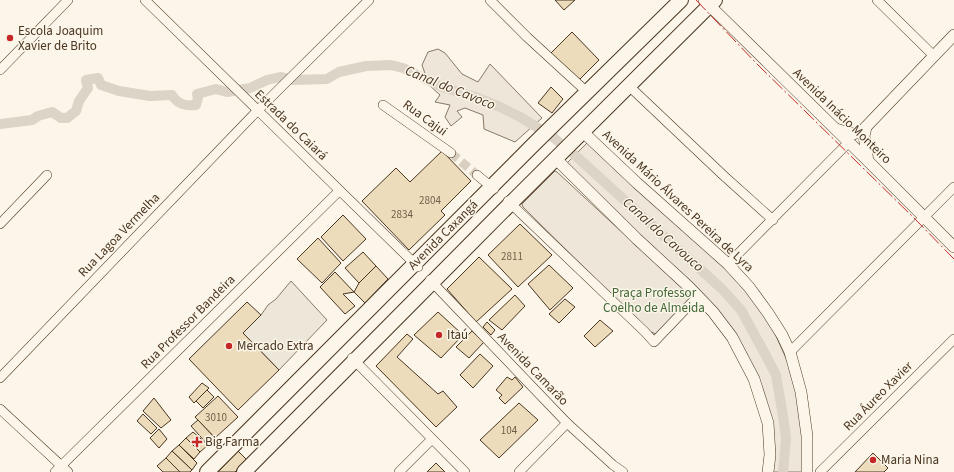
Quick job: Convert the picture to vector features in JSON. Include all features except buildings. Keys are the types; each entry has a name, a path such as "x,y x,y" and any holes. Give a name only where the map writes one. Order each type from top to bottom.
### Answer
{"main road":[{"name":"Avenida Caxangá","path":"207,472 494,188 535,142 681,0"},
{"name":"Avenida Caxangá","path":"244,472 353,359 509,202 557,158 629,86 710,2"}],"street":[{"path":"0,70 68,0"},
{"name":"Estrada do Caiará","path":"145,0 416,265"},
{"name":"Rua Lagoa Vermelha","path":"0,378 258,110 369,0"},
{"path":"490,0 527,37 587,92"},
{"path":"877,0 934,56"},
{"name":"Avenida Inácio Monteiro","path":"710,2 954,247"},
{"path":"836,129 854,134 866,128 954,36"},
{"path":"629,86 772,220"},
{"name":"Rua Cajui","path":"383,105 451,153"},
{"path":"866,128 864,136 868,161"},
{"name":"Avenida Mário Álvares Pereira de Lyra","path":"582,133 728,264 749,286 782,335 790,352 801,392 808,436 807,472"},
{"path":"728,264 849,142"},
{"path":"557,158 637,240 698,296 713,312 732,337 754,379 768,423 770,455 768,472"},
{"path":"477,174 494,188"},
{"path":"0,224 47,175"},
{"path":"790,352 954,187"},
{"name":"Rua Professor Bandeira","path":"62,470 339,190"},
{"path":"509,202 654,342 698,296"},
{"name":"Avenida Camarão","path":"431,281 612,469 622,472"},
{"name":"Rua Áureo Xavier","path":"820,472 954,339"},
{"path":"353,359 465,472"},
{"path":"0,409 62,470"},
{"path":"519,472 568,422"},
{"path":"860,433 867,440"},
{"path":"399,472 432,439"}],"green space":[{"path":"438,49 445,53 462,74 478,82 490,64 542,118 515,142 484,129 483,115 465,108 457,111 462,117 451,126 445,117 450,105 435,102 440,95 429,85 422,65 428,52"},
{"path":"589,141 733,274 769,321 793,374 802,408 805,472 770,472 770,435 733,335 565,165"},
{"name":"Praça Professor Coelho de Almeida","path":"555,171 692,297 658,335 647,330 523,207 522,204"}],"shaded area":[{"path":"291,281 327,320 279,370 243,333"}],"waterway":[{"name":"Canal do Cavoco","path":"0,124 32,120 38,116 52,112 61,118 67,118 76,111 79,101 88,88 86,80 98,78 101,85 119,91 150,96 172,95 180,103 186,105 196,105 198,98 197,94 216,89 227,92 250,88 267,80 280,77 294,80 327,79 339,72 366,66 391,65 403,68 442,87 498,106 522,118 554,138 577,157 722,289 741,310 776,375 786,438 783,472"}],"tunnel":[{"path":"451,153 477,175"}],"power":[{"path":"696,0 756,63 954,259"}],"place":[{"name":"Escola Joaquim Xavier de Brito","path":"10,38"},
{"name":"Itaú","path":"439,335"},
{"name":"Mercado Extra","path":"229,346"},
{"name":"Big Farma","path":"197,442"},
{"name":"Maria Nina","path":"873,460"}],"water label":[{"name":"Canal do Cavouco","path":"663,235"}]}
